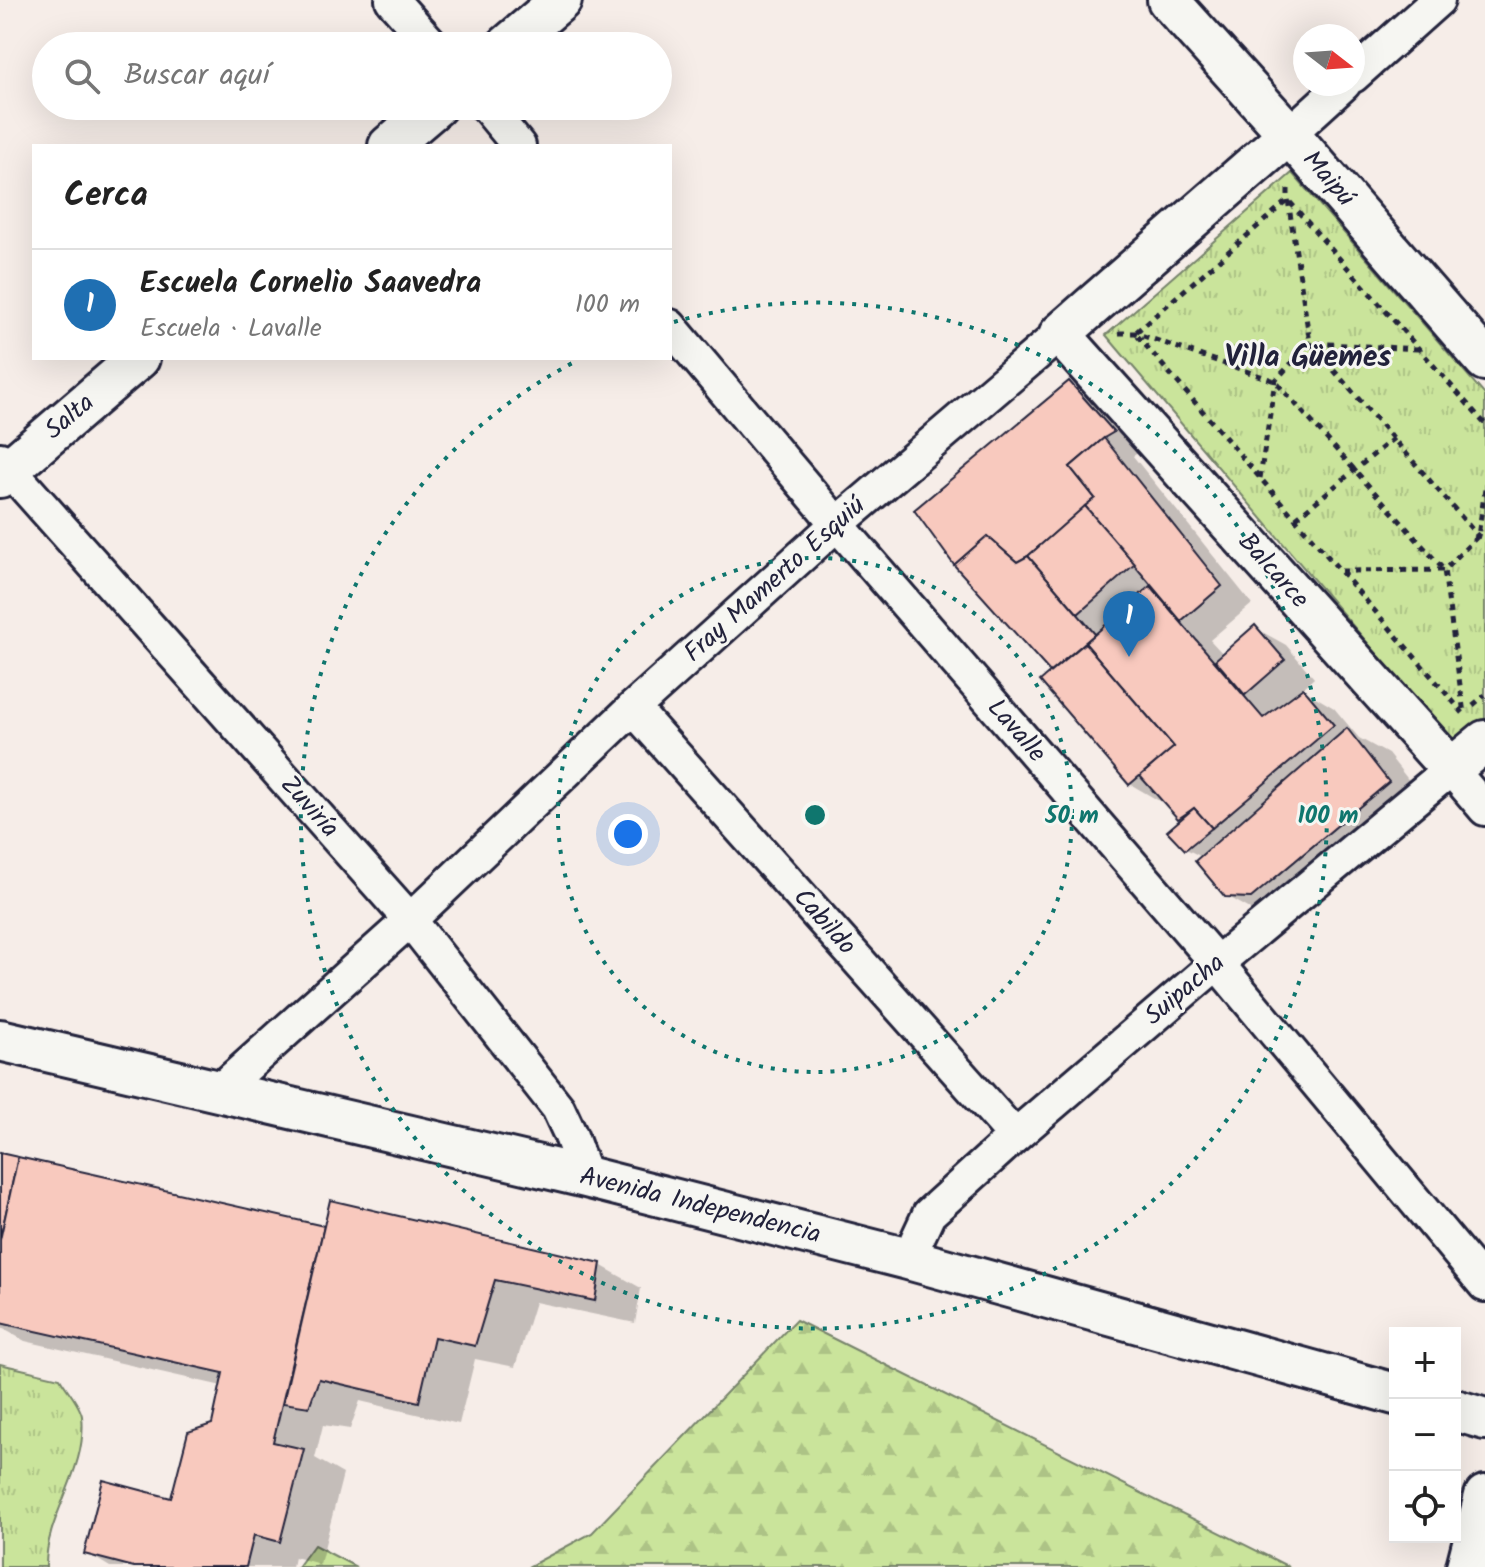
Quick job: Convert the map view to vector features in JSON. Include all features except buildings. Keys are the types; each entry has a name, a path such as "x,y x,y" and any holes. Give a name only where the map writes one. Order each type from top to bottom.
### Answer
{"street":[{"path":"392,0 421,32"},
{"path":"523,32 561,0"},
{"name":"Maipú","path":"1168,0 1485,360"},
{"path":"1365,65 1438,0"},
{"name":"Fray Mamerto Esquiú","path":"219,1091 410,920 633,708 837,524 1060,334 1331,96"},
{"path":"391,144 420,120"},
{"path":"498,120 517,144"},
{"name":"Lavalle","path":"672,328 1217,963 1485,1285"},
{"name":"Balcarce","path":"1060,334 1485,809"},
{"name":"Salta","path":"3,468 137,360"},
{"name":"Zuviría","path":"3,468 410,920 558,1108 586,1177"},
{"name":"Cabildo","path":"633,708 1015,1136"},
{"name":"Suipacha","path":"908,1259 929,1214 1217,963 1451,769 1474,727"},
{"name":"Avenida Independencia","path":"0,1040 586,1177 908,1259 1389,1392"},
{"path":"1461,1412 1485,1419"},
{"path":"1467,1567 1485,1496"}],"path":[{"path":"1289,134 1288,200 1310,343 1478,536 1485,538"},
{"path":"1135,333 1288,200"},
{"path":"1288,200 1485,424"},
{"path":"1135,333 1474,727"},
{"path":"1060,334 1135,333 1275,381 1444,570 1474,727"},
{"path":"1310,343 1419,349"},
{"path":"1260,478 1275,381 1310,343"},
{"path":"1295,519 1394,438"},
{"path":"1341,571 1444,570 1478,536 1485,489"},
{"path":"1451,769 1474,727 1485,695"}],"green space":[{"path":"1292,173 1485,395 1485,719 1455,746 1106,335"},
{"path":"796,1320 1289,1567 528,1567 592,1533"},
{"path":"0,1364 60,1378 81,1411 79,1455 52,1529 46,1567 0,1567"},
{"path":"314,1545 356,1567 298,1567"}],"place":[{"name":"Escuela Cornelio Saavedra","path":"1129,657"}],"district":[{"name":"Villa Güemes","path":"1308,358"}]}
